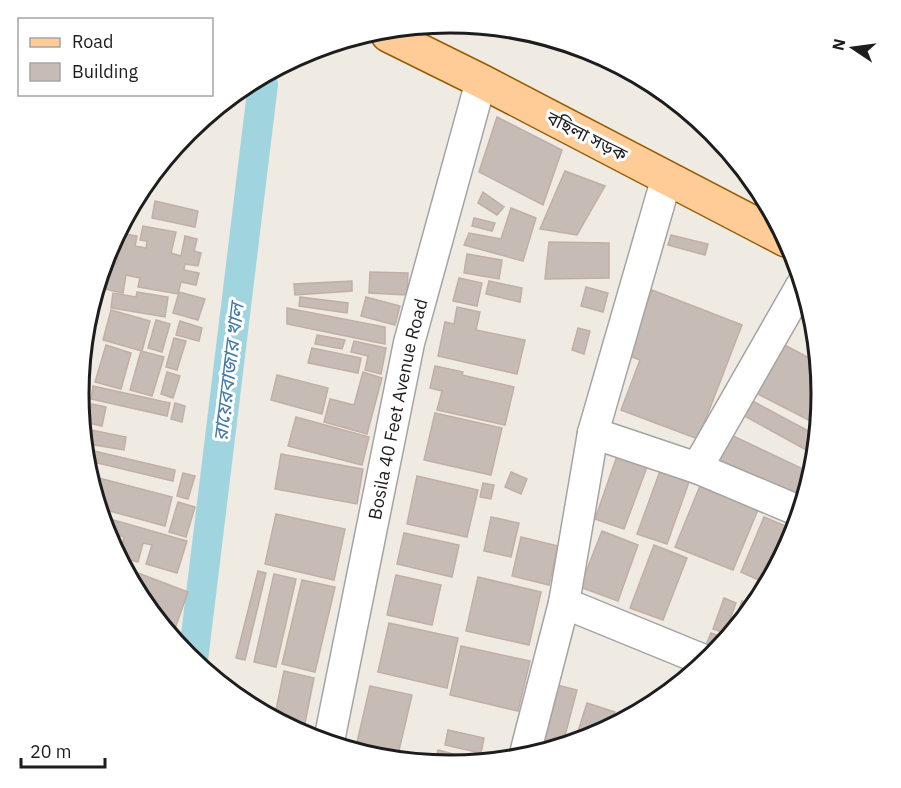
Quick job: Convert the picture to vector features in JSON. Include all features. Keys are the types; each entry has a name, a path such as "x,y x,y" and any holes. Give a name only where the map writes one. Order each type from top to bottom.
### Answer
{"main road":[{"name":"বছিলা সড়ক","path":"393,38 774,234"}],"street":[{"name":"Bosila 40 Feet Avenue Road","path":"330,735 409,343 481,81"},
{"path":"527,747 564,603 593,433 667,177"},
{"path":"696,468 797,293"},
{"path":"593,433 696,468 792,509"},
{"path":"564,603 697,657"}],"building":[{"path":"497,117 562,150 543,205 479,172"},
{"path":"565,171 605,186 577,235 540,229"},
{"path":"483,192 504,207 497,215 478,203"},
{"path":"155,201 198,211 195,227 152,218"},
{"path":"511,208 536,218 523,261 464,245 469,233 501,239"},
{"path":"474,218 495,223 492,231 472,226"},
{"path":"143,226 176,232 171,253 181,256 185,236 197,239 194,251 201,253 198,266 185,264 184,270 199,273 196,285 181,282 178,294 138,287 140,278 126,275 123,293 106,289 127,234 137,236 135,246 146,248 147,241 140,240"},
{"path":"671,235 708,244 705,255 668,245"},
{"path":"549,242 609,243 609,278 545,279"},
{"path":"467,254 502,260 499,279 464,273"},
{"path":"370,272 408,273 407,295 369,293"},
{"path":"459,278 482,283 477,306 453,301"},
{"path":"352,281 352,291 295,295 294,284"},
{"path":"489,281 522,288 520,302 486,294"},
{"path":"586,287 608,293 603,312 581,306"},
{"path":"652,290 742,325 698,439 621,410 640,360 627,355"},
{"path":"137,292 168,297 165,317 111,308 113,293 136,297"},
{"path":"179,292 205,299 198,320 173,313"},
{"path":"300,297 348,303 347,313 299,306"},
{"path":"366,297 400,306 395,325 361,316"},
{"path":"457,307 480,312 476,330 525,340 517,374 438,356 445,322 454,324"},
{"path":"287,308 385,327 385,344 287,324"},
{"path":"111,310 150,321 142,351 103,340"},
{"path":"156,320 170,324 162,352 148,348"},
{"path":"180,321 202,328 199,341 176,335"},
{"path":"578,328 590,331 584,354 572,350"},
{"path":"317,335 345,340 342,349 315,344"},
{"path":"174,338 186,341 177,370 166,367"},
{"path":"775,340 809,358 812,394 811,421 750,390"},
{"path":"354,341 386,348 381,374 365,370 368,356 351,352"},
{"path":"106,345 131,353 121,389 95,382"},
{"path":"312,348 361,358 358,373 308,363"},
{"path":"141,351 164,357 152,396 130,390"},
{"path":"435,366 514,387 505,425 437,410 442,391 430,388"},
{"path":"167,372 180,376 173,398 161,394"},
{"path":"363,372 382,378 367,434 324,422 330,399 354,405"},
{"path":"277,375 328,388 322,414 271,400"},
{"path":"93,386 170,403 167,416 91,399"},
{"path":"747,398 809,431 807,450 739,413"},
{"path":"175,403 185,406 182,422 171,419"},
{"path":"92,404 106,407 102,426 91,424"},
{"path":"435,413 502,428 491,475 424,460"},
{"path":"296,417 369,437 362,465 288,446"},
{"path":"92,430 126,437 124,450 93,445"},
{"path":"727,433 804,469 796,498 715,459"},
{"path":"94,451 175,470 173,481 96,463"},
{"path":"281,454 363,469 357,504 275,489"},
{"path":"617,456 647,467 624,529 595,519"},
{"path":"660,471 689,482 667,544 637,534"},
{"path":"511,472 527,479 521,494 505,487"},
{"path":"183,473 195,476 188,499 177,496"},
{"path":"417,476 478,490 467,537 407,524"},
{"path":"100,478 172,497 165,526 109,511"},
{"path":"702,481 760,505 733,570 675,547"},
{"path":"483,483 494,485 491,499 480,497"},
{"path":"178,502 195,507 186,537 169,532"},
{"path":"276,514 345,529 334,580 265,564"},
{"path":"491,517 519,523 511,557 484,551"},
{"path":"764,517 786,526 760,580 741,572"},
{"path":"113,520 187,541 177,573 146,564 152,545 143,543 138,562 130,560 122,544 124,537 119,535"},
{"path":"602,531 638,545 618,601 580,587"},
{"path":"404,533 459,545 452,577 397,564"},
{"path":"521,537 558,546 549,585 512,576"},
{"path":"654,545 687,558 663,620 630,608"},
{"path":"258,571 266,573 245,660 236,658"},
{"path":"137,573 188,592 175,628 150,595"},
{"path":"274,574 296,579 276,667 254,662"},
{"path":"396,575 441,585 432,625 387,615"},
{"path":"478,577 541,592 529,645 466,631"},
{"path":"302,580 335,587 315,672 282,664"},
{"path":"724,598 736,603 728,625 722,632 713,629"},
{"path":"742,601 746,602 737,614"},
{"path":"389,623 458,638 447,688 378,672"},
{"path":"711,633 719,636 706,649 704,650"},
{"path":"461,646 530,661 518,711 450,695"},
{"path":"284,671 314,678 305,725 276,710"},
{"path":"557,685 577,690 565,737 541,744"},
{"path":"370,686 412,695 399,751 357,743"},
{"path":"587,703 615,712 614,716 578,732"},
{"path":"448,730 484,738 481,753 445,745"},
{"path":"438,750 456,755 450,755 437,754"}],"waterway":[{"name":"রায়েরবাজার খাল","path":"194,648 263,86"}]}
